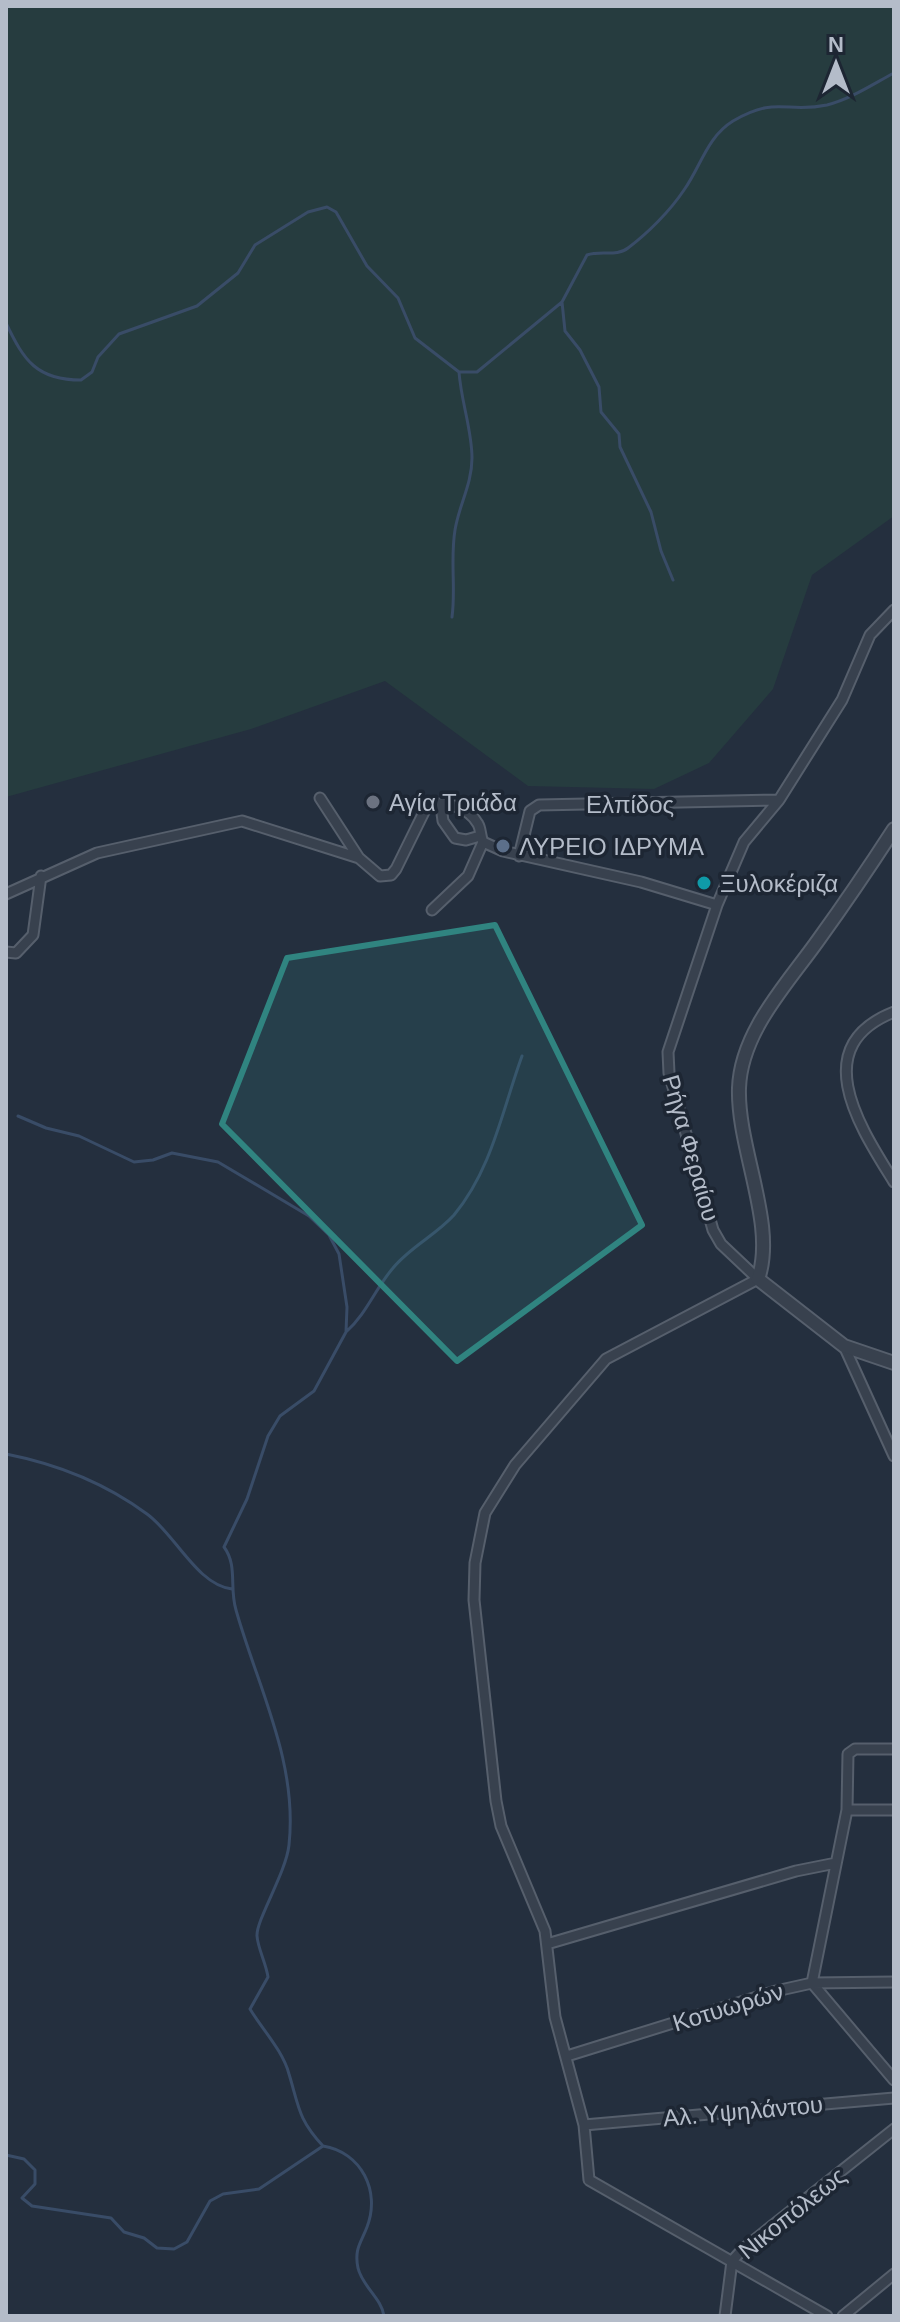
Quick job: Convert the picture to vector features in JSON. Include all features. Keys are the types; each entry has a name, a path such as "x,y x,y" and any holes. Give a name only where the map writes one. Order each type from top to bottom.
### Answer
{"street":[{"name":"Ρήγα Φεραίου","path":"894,610 870,635 842,700 779,800 744,842 717,905 667,1060 713,1230 729,1252 758,1279 844,1346 894,1363"},
{"path":"320,798 359,858 380,876 391,875 427,806 467,810 479,825 482,839 468,876 432,910"},
{"name":"Ελπίδος","path":"519,856 530,811 539,805 779,800"},
{"path":"441,806 443,821 455,838 482,839 519,856 641,882 717,905"},
{"path":"6,894 97,853 242,821 359,858"},
{"path":"827,2316 589,2180 588,2124 552,2002 547,1944 539,1913 501,1826 496,1801 474,1600 479,1530 494,1497 515,1465 606,1359 758,1279 765,1247 742,1121 739,1087 744,1060 770,1007 894,829"},
{"path":"6,952 16,953 33,935 41,876"},
{"path":"894,1012 864,1031 846,1067 846,1086 858,1124 894,1182"},
{"path":"844,1346 894,1456"},
{"path":"894,1749 855,1749 848,1754 847,1810 812,1983 894,2080"},
{"path":"847,1810 894,1810"},
{"path":"547,1944 836,1863"},
{"name":"Κοτυωρών","path":"567,2056 812,1983 894,1982"},
{"name":"Αλ. Υψηλάντου","path":"588,2124 894,2098"},
{"name":"Νικοπόλεως","path":"725,2316 732,2261 760,2234 894,2129"},
{"path":"843,2316 894,2274"}],"highlighted area":[{"path":"495,925 642,1225 457,1361 222,1124 287,958"}],"green space":[{"path":"6,6 894,6 894,516 812,575 773,689 709,763 654,789 528,786 385,681 251,729 6,797"}],"waterway":[{"path":"6,323 19,348 34,366 53,376 81,380 92,372 98,357 119,334 197,306 238,273 255,245 308,212 327,207 336,212 367,266 398,298 415,338 459,372 477,372 562,302 587,255 624,251 651,229 684,190 717,135 733,121 771,107 827,105 894,73"},
{"path":"562,302 565,331 580,350 599,387 601,412 619,434 620,447 651,512 661,551 673,580"},
{"path":"452,617 455,530 470,477 472,458 459,372"},
{"path":"346,1332 360,1317 393,1268 447,1222 467,1197 495,1139 522,1056"},
{"path":"18,1116 46,1128 79,1136 134,1162 153,1160 172,1153 218,1162 309,1216 329,1235 339,1254 347,1307 346,1332 314,1391 280,1416 268,1436 247,1499 224,1547 231,1562 236,1610 282,1755 290,1814 287,1856 257,1936 268,1977 250,2009 282,2057 304,2120 323,2146"},
{"path":"6,1454 62,1469 131,1503 157,1523 197,1569 219,1585 232,1589"},
{"path":"6,2155 24,2159 35,2170 35,2184 22,2198 32,2206 111,2218 124,2232 144,2238 157,2248 174,2249 187,2242 210,2201 223,2194 259,2189 323,2146 336,2150 357,2165 369,2187 371,2213 357,2261 360,2275 380,2304 384,2316"}],"place":[{"name":"Αγία Τριάδα","path":"373,802"},
{"name":"ΛΥΡΕΙΟ ΙΔΡΥΜΑ","path":"503,846"},
{"name":"Ξυλοκέριζα","path":"704,883"}]}
